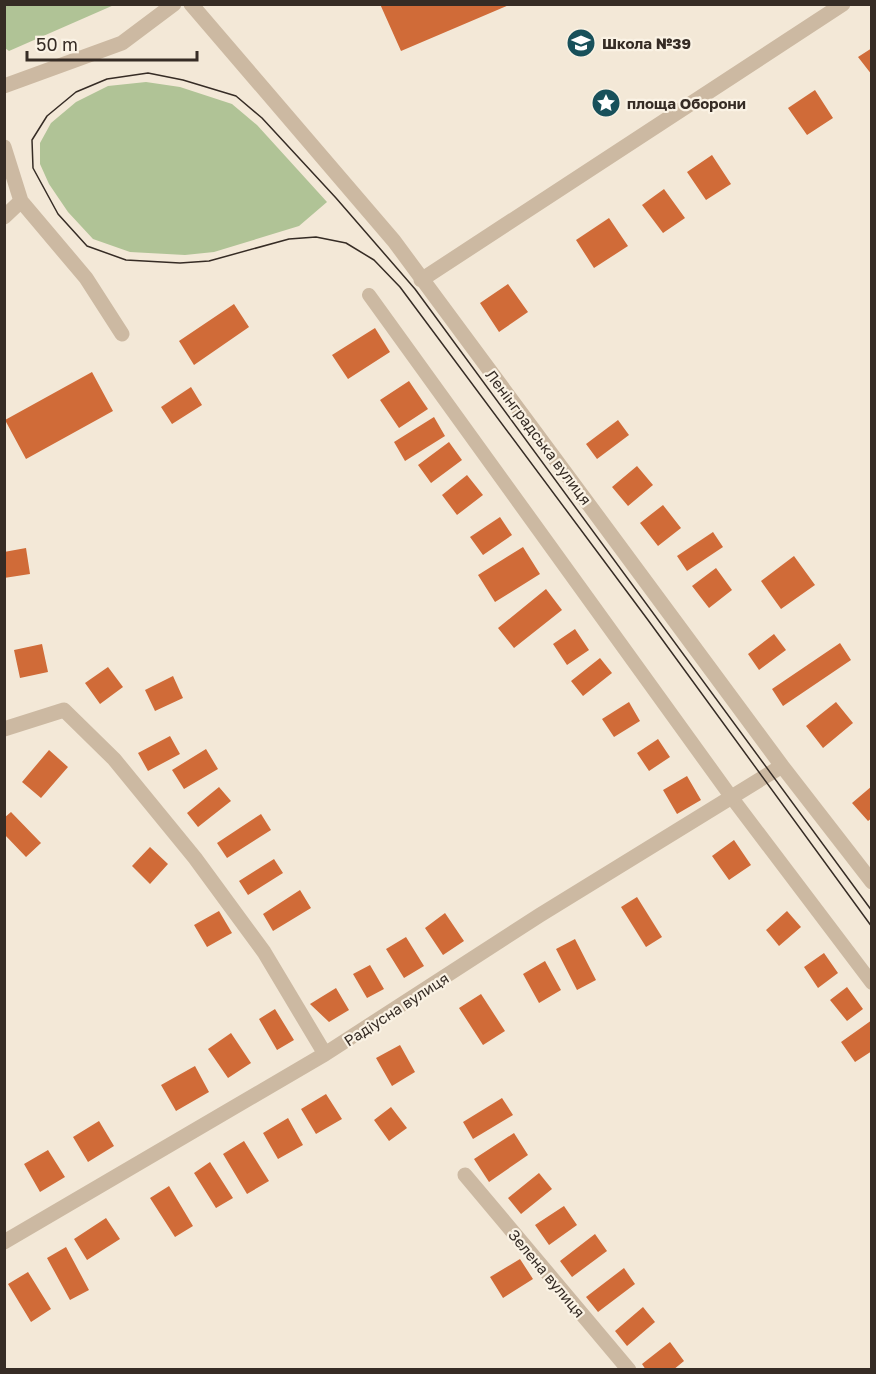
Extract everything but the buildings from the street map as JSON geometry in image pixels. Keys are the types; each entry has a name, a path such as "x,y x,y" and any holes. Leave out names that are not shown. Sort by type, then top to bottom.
{"street":[{"path":"4,86 122,43 174,4"},
{"name":"Ленінградська вулиця","path":"191,4 394,241 782,766 872,882"},
{"path":"422,280 843,4"},
{"path":"4,147 21,201 86,278 122,334"},
{"path":"4,217 21,201"},
{"path":"4,729 64,710 114,759 195,858 264,952 325,1054"},
{"name":"Радіусна вулиця","path":"4,1242 325,1054 540,915 782,766"},
{"name":"Зелена вулиця","path":"465,1175 629,1370"}],"lane":[{"path":"369,295 732,798 872,983"}],"green space":[{"path":"5,4 114,5 9,51 5,48"},
{"path":"146,82 180,87 232,104 257,125 327,202 299,226 214,252 185,255 130,252 93,239 68,212 49,184 40,164 40,143 51,123 76,102 108,86"}],"tram line":[{"path":"872,911 415,289 336,198 262,118 236,96 183,80 148,73 107,79 76,92 47,116 32,140 33,168 58,214 87,246 126,260 180,263 209,261 289,239 316,237 346,243 374,260 400,287 648,620 872,927"}],"place":[{"name":"Школа №39","path":"581,43"},
{"name":"площа Оборони","path":"606,103"}]}
